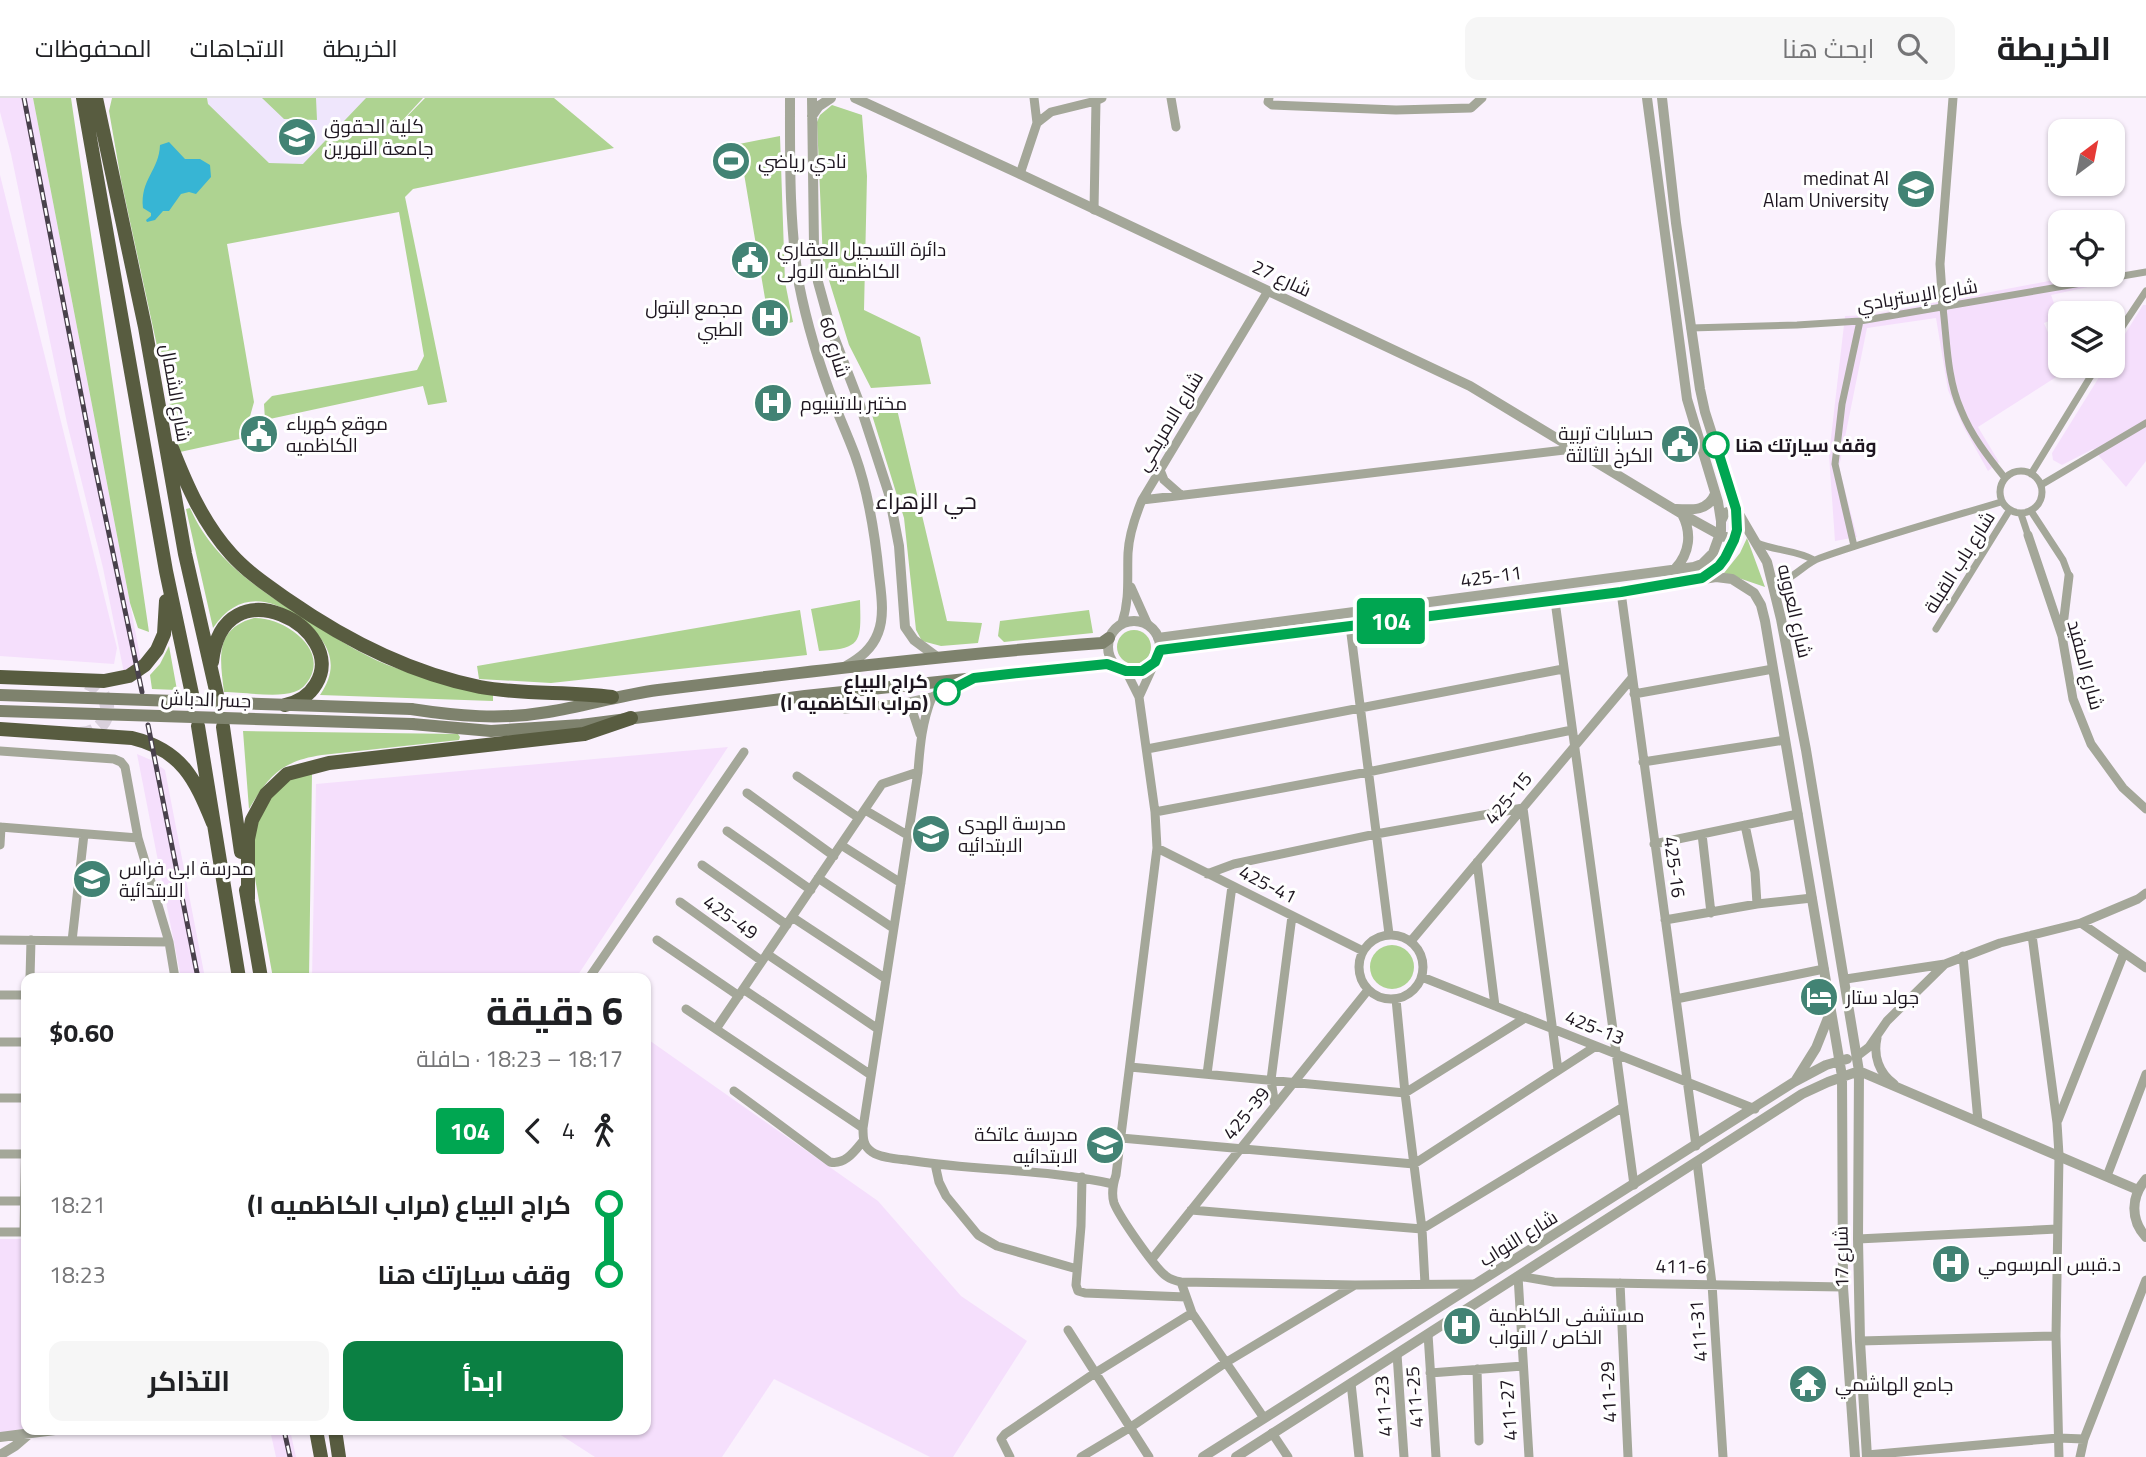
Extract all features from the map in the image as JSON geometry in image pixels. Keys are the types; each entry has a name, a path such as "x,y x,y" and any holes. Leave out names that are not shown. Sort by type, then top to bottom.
{"highway":[{"path":"83,98 166,571 192,694"},
{"name":"شارع الشمال","path":"96,98 145,327 180,528 217,695"},
{"path":"163,426 196,503 208,525 230,554 258,579 334,631 389,659 478,687 530,693 614,697"},
{"path":"0,677 104,681 125,678 137,671 154,654 164,634 166,571"},
{"path":"212,674 213,653 219,634 228,621 243,612 260,609 276,612 304,629 320,649 322,670 318,682 304,698 285,705"},
{"path":"248,899 248,839 252,820 266,794 287,774 329,763 584,734 624,719"},
{"path":"198,726 238,973"},
{"path":"223,727 260,973"},
{"path":"0,729 132,738 151,742 169,752 184,766 197,786 212,823"},
{"path":"317,1435 321,1457"},
{"path":"336,1435 339,1457"}],"main road":[{"name":"جسر الدباش","path":"0,695 411,709 457,716 488,717 545,713 628,694 937,657 1102,642 1109,638"},
{"path":"1008,650 1001,662 1009,674"},
{"path":"977,653 986,658 988,663 988,668 978,678"},
{"name":"جسر الدباش","path":"0,711 411,724 491,731 581,725 805,696 1107,664 1121,669"},
{"path":"821,671 817,683 823,694"},
{"path":"800,673 808,678 810,683 805,696"},
{"path":"614,697 619,699 623,708 621,717 624,719"}],"street":[{"name":"شارع 60","path":"790,98 794,240 799,283 807,320 827,382 856,456 870,509 880,584 879,631 868,649 844,668"},
{"name":"شارع 60","path":"812,98 814,245 818,282 831,329 889,494 896,525 905,627 914,640 937,657"},
{"path":"812,116 819,106 831,98"},
{"name":"شارع 27","path":"855,98 1471,386 1678,512 1734,540"},
{"path":"1020,173 1037,123 1034,98"},
{"path":"1171,98 1176,127"},
{"path":"1269,98 1268,102 1272,105 1396,110 1471,108 1482,98"},
{"path":"1394,98 1396,110"},
{"path":"1450,98 1453,110"},
{"path":"1647,98 1687,399 1716,498 1721,521 1720,535"},
{"name":"شارع العروبه","path":"1662,98 1690,328 1705,412 1735,505 1767,562 1773,584 1806,750 1856,1057"},
{"path":"1953,98 1940,264 1950,366 1960,408 1981,447 2005,478"},
{"path":"1037,123 1051,112 1099,100 1094,210"},
{"name":"شارع الإستربادي","path":"1690,328 1860,321 2146,272"},
{"path":"2125,322 2146,290"},
{"name":"شارع الامريكي","path":"1122,623 1126,609 1132,524 1142,500 1268,291"},
{"path":"1854,546 1835,464 1842,404 1860,321"},
{"path":"2031,474 2090,378"},
{"path":"827,382 832,388 841,391 847,388 851,380"},
{"path":"841,421 849,408 863,414"},
{"path":"2041,485 2146,423"},
{"path":"1142,500 1573,449"},
{"path":"1160,470 1164,480 1181,495"},
{"path":"2017,471 2031,474 2041,485 2038,505 2021,514 2009,511 2001,502 1999,489 2005,478 2017,471"},
{"path":"1716,498 1726,507 1735,505"},
{"path":"1675,569 1684,558 1689,539 1687,526 1678,512 1702,508 1716,498"},
{"path":"1773,584 1799,573 1814,560 2001,502"},
{"path":"1721,521 1735,505"},
{"path":"1702,578 1719,566 1734,540 1737,530 1735,505"},
{"name":"شارع باب القبلة","path":"1936,629 2009,511"},
{"path":"2031,511 2063,560 2069,576 2062,636"},
{"name":"شارع المفيد","path":"2021,514 2062,636 2073,699 2091,744 2123,788 2146,809"},
{"name":"425-11","path":"1159,644 1702,564 1713,554 1720,535"},
{"path":"1757,543 1772,549 1806,555 1814,560"},
{"name":"425-11","path":"1159,644 1350,626 1555,601 1702,578 1725,577 1744,586 1754,593 1761,605 1765,621 1840,1061"},
{"name":"شارع الامريكي","path":"1129,579 1148,625"},
{"name":"425-16","path":"1621,592 1696,1146"},
{"path":"1555,601 1634,1185"},
{"path":"1139,697 1155,662 1159,644 1148,625 1140,621 1130,621 1116,627 1109,638 1108,653 1139,697 1155,812 1157,849 1113,1184 1114,1204 1166,1276 1181,1282 1477,1284"},
{"path":"1350,626 1389,934"},
{"path":"1121,669 1142,671 1155,662"},
{"path":"1147,749 1563,669"},
{"path":"1634,694 1773,669"},
{"path":"823,694 834,705 845,709 905,703 932,698 978,678"},
{"name":"425-15","path":"1411,941 1632,678"},
{"path":"932,698 920,739 909,836 893,928 863,1142 869,1151 880,1156 935,1164 1082,1177 1113,1184"},
{"path":"905,703 916,720 920,739"},
{"path":"1155,812 1572,730"},
{"path":"1643,762 1785,740"},
{"path":"0,751 114,759 125,767 138,838 169,942 174,973"},
{"path":"592,973 744,752"},
{"path":"716,1029 882,784 918,772"},
{"path":"797,776 862,814 909,836"},
{"path":"747,793 834,856"},
{"path":"1207,874 1234,864 1376,834 1523,808 1558,1070"},
{"path":"1654,844 1798,814"},
{"path":"1745,825 1755,872 1757,904"},
{"path":"0,845 1,827 138,838"},
{"path":"727,831 811,890"},
{"path":"72,941 84,834"},
{"path":"1702,834 1711,913"},
{"path":"841,845 901,883"},
{"name":"425-41","path":"1157,849 1363,951"},
{"path":"1478,862 1495,1006"},
{"path":"702,865 886,979"},
{"path":"818,878 893,928"},
{"path":"1207,1074 1232,886"},
{"path":"1846,979 1945,964 2000,943 2081,923 2146,893"},
{"path":"1665,920 1757,904 1812,898"},
{"name":"425-49","path":"680,902 878,1028"},
{"path":"1275,1106 1271,1080 1293,916"},
{"path":"2081,923 2146,968"},
{"path":"1389,934 1411,941 1418,948 1424,967 1416,988 1396,999 1377,996 1368,990 1362,982 1359,961 1369,943 1389,934"},
{"path":"2032,935 2059,1155 2056,1336 2059,1457"},
{"path":"0,940 169,942"},
{"path":"30,973 31,940"},
{"path":"657,940 871,1076"},
{"path":"2057,1122 2124,953"},
{"path":"1963,956 1978,1121"},
{"path":"1856,1057 1869,1047 1887,1021 1945,964"},
{"path":"1676,999 1824,970"},
{"name":"425-13","path":"1422,977 1755,1109"},
{"name":"425-39","path":"1152,1259 1368,990"},
{"path":"0,995 21,995"},
{"path":"1396,999 1422,1229 1425,1284"},
{"path":"686,1009 863,1128"},
{"path":"1794,1082 1816,1048 1831,1010"},
{"path":"1130,1067 1405,1093 1525,1018"},
{"path":"1877,1036 1876,1054 1881,1071 1898,1087"},
{"path":"0,1042 21,1042"},
{"path":"1121,1138 1414,1164 1596,1046"},
{"name":"شارع النواب","path":"1203,1457 1794,1082 1815,1070 1856,1057"},
{"name":"شارع 17","path":"1856,1057 1859,1071 1860,1341 1867,1456"},
{"name":"شارع 17","path":"1840,1061 1843,1287 1855,1457"},
{"path":"1859,1071 2138,1190"},
{"name":"شارع النواب","path":"1236,1457 1802,1094 1859,1071"},
{"path":"2107,1176 2146,1074"},
{"path":"734,1091 830,1162 843,1161 863,1142"},
{"path":"0,1098 21,1098"},
{"path":"1191,1210 1422,1229 1623,1107"},
{"path":"0,1154 21,1154"},
{"name":"411-31","path":"1697,1161 1712,1284 1723,1457"},
{"path":"935,1164 946,1196 978,1235 998,1246 1077,1269"},
{"path":"1082,1177 1076,1284 1078,1291 1186,1297"},
{"path":"2146,1179 2134,1201 2137,1223 2146,1237"},
{"path":"0,1201 21,1201"},
{"path":"1858,1239 2057,1229"},
{"path":"0,1233 21,1232"},
{"name":"411-6","path":"1518,1276 1555,1282 1843,1287"},
{"name":"411-27","path":"1518,1276 1529,1457"},
{"path":"2080,1457 2084,1439 2146,1280"},
{"path":"1181,1282 1192,1313 1264,1418"},
{"name":"411-29","path":"1620,1283 1628,1457"},
{"path":"1081,1457 1131,1427 1225,1363 1355,1285"},
{"path":"1010,1457 1001,1439 1005,1434 1095,1373 1192,1313"},
{"path":"1068,1330 1149,1457"},
{"name":"411-25","path":"1428,1334 1436,1457"},
{"path":"1860,1341 2056,1336"},
{"name":"411-23","path":"1397,1354 1404,1457"},
{"path":"1430,1373 1523,1366"},
{"path":"1477,1369 1479,1441"},
{"path":"1351,1383 1359,1457"},
{"path":"1272,1433 1288,1457"},
{"path":"0,1437 21,1435"},
{"path":"0,1455 28,1435"},
{"path":"1867,1456 2058,1438 2084,1439"}],"shaded area":[{"path":"0,98 33,98 141,661 124,673 103,568 67,423 0,112"},
{"name":"كلية الحقوق جامعة النهرين","path":"207,98 420,98 348,170 218,172"},
{"path":"0,175 117,648 114,664 0,656"},
{"path":"2048,281 2048,287 2088,287 2051,295 2053,301 2048,301 2048,321 2044,323 2048,332 2048,378 2055,378 1978,427 1999,462 1988,471 1963,426 1948,390 1936,318 1867,328 1839,467 1857,537 1835,541 1829,455 1845,316 1870,315"},
{"path":"2143,305 2146,305 2146,461 2126,487 2093,449 2062,465 2053,460 2052,453 2099,378 2125,378 2125,334"},
{"path":"728,747 579,973 312,973 316,784"},
{"path":"137,754 165,770 204,973 180,973"},
{"path":"651,1042 878,1201 961,1296 1027,1341 953,1457 930,1457 774,1379 722,1457 595,1457 561,1435 651,1435"},
{"path":"0,1239 21,1239 21,1435 23,1435 0,1438"},
{"path":"271,1435 291,1435 296,1457 276,1457"}],"green space":[{"path":"33,98 71,98 149,632 138,628 130,603"},
{"path":"112,98 207,98 208,104 269,163 303,164 366,98 423,98 389,135 425,98 554,98 614,148 413,189 405,197 447,402 428,405 423,386 265,420 264,404 272,396 417,370 424,356 399,212 227,244 254,402 244,438 180,452 121,180 109,111"},
{"path":"262,98 316,98 317,120 284,119"},
{"path":"832,105 862,115 867,176 864,310 920,337 931,384 871,388 849,345 823,261 817,122 820,115"},
{"path":"780,136 785,282 793,322 770,328 739,144"},
{"path":"896,405 947,621 982,623 978,643 941,646 922,641 916,630 904,518 872,415"},
{"path":"190,508 200,528 227,561 259,588 313,624 376,660 422,677 493,695 493,701 320,695 330,672 328,651 316,633 297,617 274,605 252,601 231,609 213,628 186,509"},
{"path":"1747,538 1765,587 1724,573 1740,553"},
{"path":"860,600 859,634 852,645 819,651 811,609"},
{"path":"800,610 807,655 551,683 479,679 477,666"},
{"path":"1089,610 1093,633 1004,642 998,636 1000,621"},
{"path":"254,618 277,622 289,628 307,645 314,666 310,678 299,690 279,695 224,692 222,646 232,629"},
{"path":"1134,630 1146,635 1151,647 1146,659 1134,664 1122,659 1117,647 1122,635"},
{"path":"169,646 177,690 152,689 150,675 160,664"},
{"path":"243,731 458,734 460,737 459,740 322,755 297,761 270,779 249,809"},
{"path":"312,773 309,973 272,973 254,873 252,842 262,808 288,780"},
{"path":"1392,945 1401,946 1408,951 1413,958 1413,976 1408,983 1401,988 1392,989 1383,988 1376,983 1371,976 1370,967 1371,958 1376,951 1383,946"}],"water":[{"path":"169,142 185,159 200,159 210,165 211,177 196,194 181,194 169,211 163,211 155,220 147,222 151,213 143,208 144,190 160,145"}],"tunnel":[{"path":"80,734 100,726 107,710 101,692 82,681"}],"railway":[{"path":"24,98 94,462 142,692"},
{"path":"148,725 197,973"},
{"path":"285,1435 290,1457"}],"bus line":[{"name":"104","path":"947,692 974,678 1107,664 1133,673 1149,668 1160,650 1621,592 1702,578 1711,573 1725,558 1737,530 1736,509 1716,445"}],"place":[{"name":"كلية الحقوق جامعة النهرين","path":"297,137"},
{"name":"نادي رياضي","path":"731,161"},
{"name":"medinat Al Alam University","path":"1916,189"},
{"name":"دائرة التسجيل العقاري الكاظمية الاولى","path":"750,260"},
{"name":"مجمع البتول الطبي","path":"770,318"},
{"name":"مختبر بلاتينيوم","path":"773,403"},
{"name":"موقع كهرباء الكاظميه","path":"259,434"},
{"name":"حسابات تربية الكرخ الثالثة","path":"1680,444"},
{"name":"وقف سيارتك هنا","path":"1716,445"},
{"name":"كراج البياع (مراب الكاظميه ١)","path":"947,692"},
{"name":"مدرسة الهدى الابتدائيه","path":"931,834"},
{"name":"مدرسة ابي فراس الابتدائية","path":"92,879"},
{"name":"جولد ستار","path":"1819,997"},
{"name":"مدرسة عاتكة الابتدائيه","path":"1105,1145"},
{"name":"د.قبس المرسومي","path":"1951,1264"},
{"name":"مستشفى الكاظمية الخاص / النواب","path":"1462,1326"},
{"name":"جامع الهاشمي","path":"1808,1384"}],"district":[{"name":"حي الزهراء","path":"926,501"}]}
